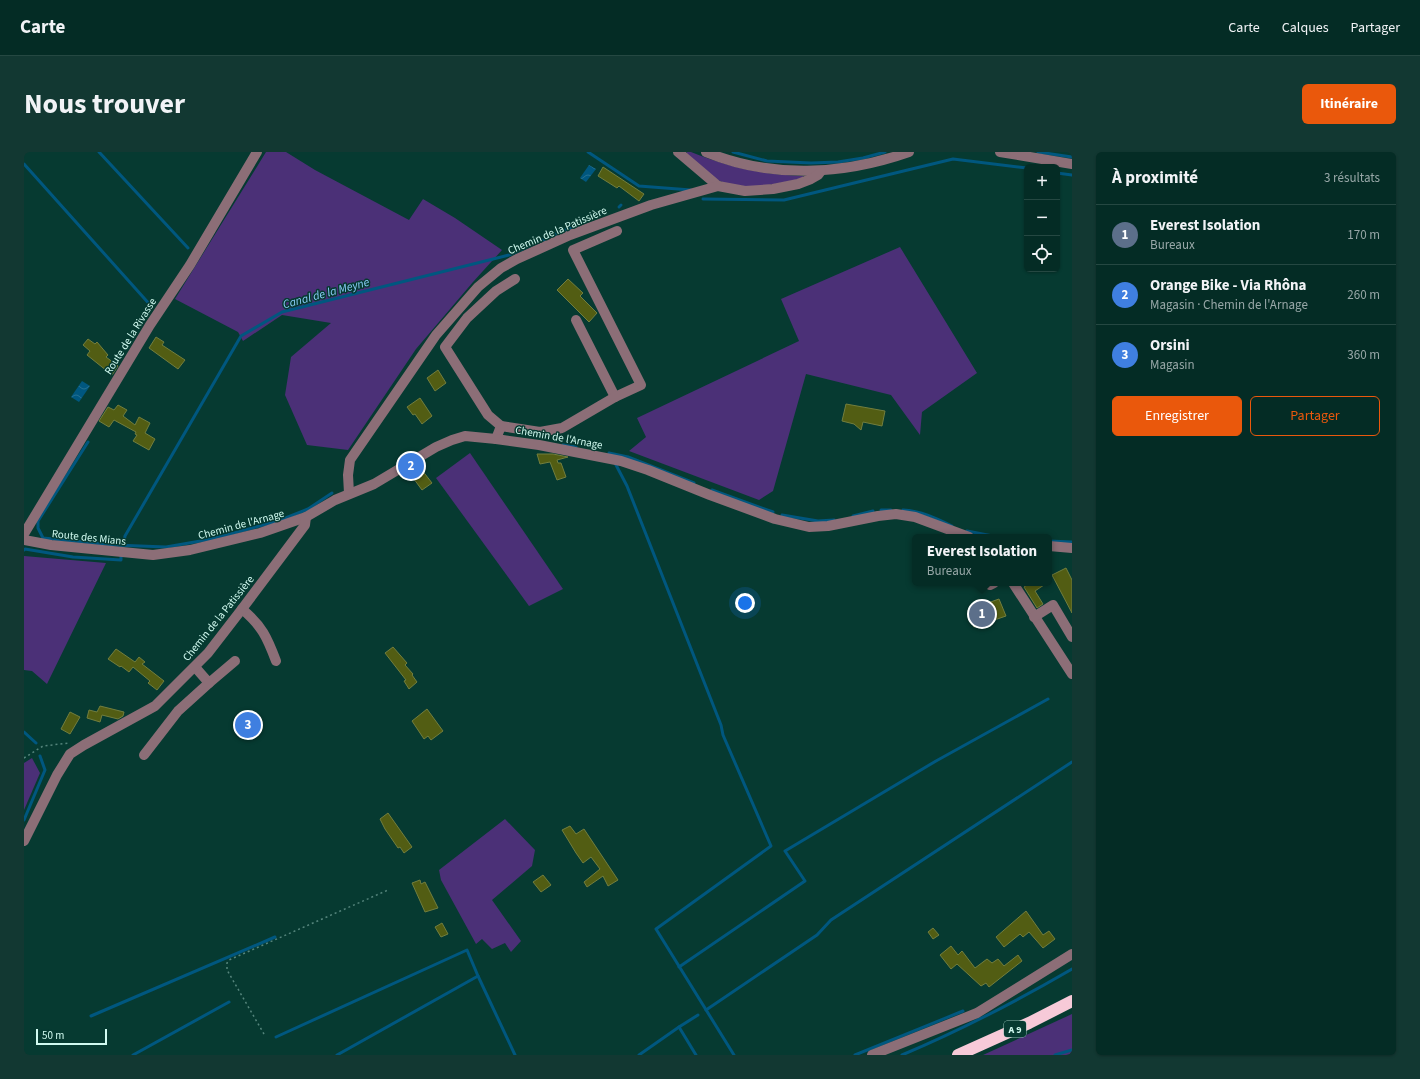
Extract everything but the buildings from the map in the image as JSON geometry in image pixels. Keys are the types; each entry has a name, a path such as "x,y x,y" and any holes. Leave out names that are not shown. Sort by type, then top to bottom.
{"highway":[{"name":"A 9","path":"958,1055 1029,1023 1072,1001"}],"street":[{"name":"Route de la Rivasse","path":"24,534 150,325 190,265 258,152"},
{"path":"678,152 718,186"},
{"path":"706,152 722,158 771,169 821,171 850,168 909,152"},
{"path":"1000,152 1072,164"},
{"name":"Chemin de la Patissière","path":"349,493 348,475 350,460 436,335 478,287 501,268 517,259 570,235 651,205 718,186 745,191 773,189 798,184 812,179 821,171"},
{"path":"515,279 496,291 467,318 445,347 488,415 501,426 540,432 562,428 615,397 641,385 573,250 617,231"},
{"path":"576,320 615,397"},
{"path":"496,438 501,426"},
{"name":"Chemin de l'Arnage","path":"153,555 190,550 260,533 306,517 349,493 374,484 452,440 465,436 496,438 621,461 775,519 809,527 828,526 896,514 915,517 961,534"},
{"name":"Chemin de la Patissière","path":"24,841 57,775 70,754 155,706 195,667 242,609 305,525 306,517"},
{"name":"Route des Mians","path":"24,540 51,545 153,555"},
{"path":"1052,546 1072,548"},
{"path":"1015,586 1072,674"},
{"path":"1034,617 1053,605 1072,637"},
{"path":"242,609 251,616 265,634 276,660"},
{"path":"144,755 178,711 235,662"},
{"path":"195,667 209,683"},
{"path":"872,1055 977,1013 1072,954"}],"path":[{"path":"24,758 43,746 69,743"},
{"path":"264,1034 227,970 227,963 229,960 388,890"}],"shaded area":[{"path":"266,152 286,152 315,170 409,220 423,199 455,218 502,250 416,349 348,450 307,445 285,395 291,357 331,323 282,315 243,341 238,332 175,299"},
{"path":"687,152 732,166 774,174 803,176 803,178 782,183 758,186 724,183 710,176 686,154"},
{"path":"900,247 977,373 922,412 920,435 891,395 806,374 773,491 759,500 629,451 646,437 637,418 799,341 781,299"},
{"path":"470,453 563,589 529,606 436,478"},
{"path":"24,556 106,563 47,684 32,671 24,670"},
{"path":"32,758 40,773 24,810 24,763"},
{"path":"505,819 535,850 532,866 492,900 521,941 511,952 505,943 492,949 482,939 476,944 441,880 439,870"},
{"path":"1072,1014 1072,1055 983,1055"}],"water":[{"path":"589,165 596,169 586,182 580,178"},
{"path":"82,381 90,386 79,402 71,397"}],"waterway":[{"path":"99,152 188,248"},
{"path":"588,152 639,186 691,190"},
{"path":"733,152 767,161 811,163 838,162 863,158 885,152"},
{"path":"1038,152 1072,157"},
{"path":"703,199 784,200 953,159 1024,168"},
{"path":"24,164 152,307"},
{"path":"1060,173 1072,175"},
{"name":"Canal de la Meyne","path":"123,548 125,536 241,336 282,312 509,255 603,213"},
{"path":"88,442 38,521 38,528 43,538 114,545 166,547 212,539 278,521 308,509 332,493"},
{"path":"563,445 576,447"},
{"path":"609,453 628,457 694,483"},
{"path":"615,463 627,486 721,725 723,735 771,846 656,929 734,1055"},
{"path":"712,490 773,512"},
{"path":"881,510 891,510"},
{"path":"903,510 922,513 952,526"},
{"path":"853,516 873,511"},
{"path":"782,515 818,521 834,520"},
{"path":"967,531 982,534"},
{"path":"1052,541 1072,542"},
{"name":"Canal de la Meyne","path":"24,550 73,557 121,560 121,556"},
{"path":"679,967 805,881 785,851 936,761 1048,699"},
{"name":"Canal de la Meyne","path":"24,732 36,743"},
{"name":"Canal de la Meyne","path":"24,820 45,770 40,756"},
{"path":"706,1010 817,935 831,920 1072,762"},
{"path":"91,1016 275,937"},
{"path":"276,1037 467,950 478,976 337,1055"},
{"path":"902,1055 946,1036 988,1015 1072,969"},
{"path":"478,976 515,1055"},
{"path":"133,1055 229,1002"},
{"path":"855,1055 963,1011"},
{"path":"696,1055 679,1027 698,1015"},
{"path":"639,1055 679,1027"},
{"path":"1055,1055 1072,1050"}],"place":[{"name":"Orange Bike - Via Rhôna","path":"411,466"},
{"name":"Everest Isolation","path":"982,614"},
{"name":"Orsini","path":"248,725"}]}
